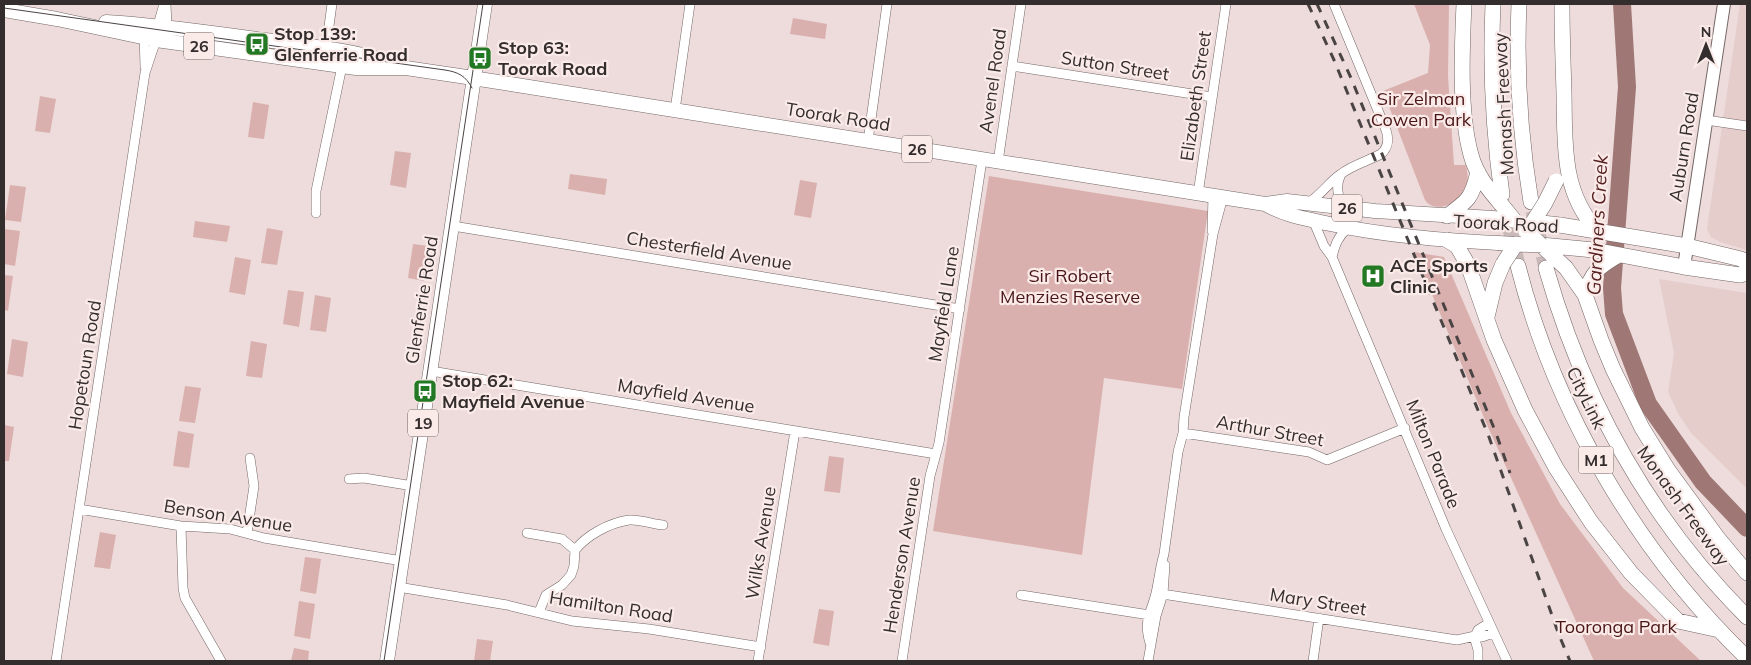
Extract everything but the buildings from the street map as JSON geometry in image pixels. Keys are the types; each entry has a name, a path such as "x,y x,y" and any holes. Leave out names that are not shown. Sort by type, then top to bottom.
{"highway":[{"path":"1464,4 1462,47 1465,114 1471,155 1487,187 1514,220"},
{"path":"1493,4 1491,41 1492,114 1502,195"},
{"name":"Monash Freeway","path":"1519,4 1520,118 1531,202"},
{"path":"1562,4 1565,159 1572,186 1582,212 1597,230"},
{"path":"1487,317 1495,283 1510,265 1516,244 1546,203 1565,159"},
{"path":"1447,216 1469,199 1474,189 1478,172"},
{"name":"Toorak Road","path":"1514,220 1529,226 1597,230 1638,237 1741,259 1747,263"},
{"path":"1529,226 1542,245 1566,268 1585,297 1601,340 1642,428 1668,470 1696,510 1747,573"},
{"path":"1447,240 1456,246 1463,256 1494,340 1529,418 1556,468 1591,522 1631,573 1678,621 1718,630"},
{"name":"Toorak Road","path":"1516,244 1564,246 1619,254 1684,267 1740,275 1747,273"},
{"path":"1585,297 1596,270 1619,254"},
{"name":"CityLink","path":"1510,265 1530,309 1566,403 1591,450 1638,527 1663,562 1718,630"},
{"name":"Monash Freeway","path":"1546,268 1556,304 1576,360 1588,388 1623,455 1640,484 1681,542 1747,618"},
{"name":"M1","path":"1718,630 1747,658"}],"main road":[{"name":"Glenferrie Road","path":"387,661 485,4"},
{"name":"Auburn Road","path":"1684,267 1724,4"},
{"name":"Toorak Road","path":"4,10 57,19 326,48 359,53 406,68"},
{"name":"Toorak Road","path":"154,30 342,66 356,68 406,68 474,78 1265,204 1287,201 1375,211 1514,220"},
{"name":"Toorak Road","path":"1265,204 1281,213 1348,228 1447,240 1516,244"}],"street":[{"name":"Hopetoun Road","path":"56,661 145,72 154,30 165,4"},
{"path":"326,48 332,4"},
{"path":"675,110 690,4"},
{"path":"868,141 887,4"},
{"name":"Avenel Road","path":"998,162 1021,4"},
{"name":"Elizabeth Street","path":"1198,194 1226,4"},
{"path":"1308,203 1321,194 1341,174 1380,154 1386,148 1388,136 1334,4"},
{"path":"316,213 316,191 342,66"},
{"name":"Sutton Street","path":"1012,66 1212,97"},
{"path":"1706,120 1747,126"},
{"name":"Mayfield Lane","path":"936,454 982,160"},
{"path":"1341,174 1337,188 1343,208"},
{"path":"1148,661 1152,615 1160,594 1160,568 1164,554 1177,471 1178,452 1186,433 1187,400 1218,197"},
{"name":"Milton Parade","path":"1313,220 1324,246 1332,258 1446,529 1507,661"},
{"name":"Chesterfield Avenue","path":"453,226 960,309"},
{"path":"1332,258 1337,241 1348,228"},
{"name":"Mayfield Avenue","path":"431,371 936,454"},
{"name":"Arthur Street","path":"1186,433 1309,452 1327,460 1405,428"},
{"name":"Wilks Avenue","path":"758,661 795,431"},
{"name":"Henderson Avenue","path":"902,661 930,476 936,454"},
{"path":"247,533 254,486 250,458"},
{"path":"349,479 364,478 413,486"},
{"name":"Benson Avenue","path":"80,509 181,526 222,528 264,538 402,561"},
{"path":"539,612 546,595 562,585 571,575 574,566 575,550 588,536 629,520 663,525"},
{"path":"181,526 185,598 221,661"},
{"path":"527,533 562,540 575,550"},
{"name":"Hamilton Road","path":"398,587 507,604 572,621 649,629 760,647"},
{"name":"Mary Street","path":"1160,594 1457,640 1475,636 1482,637 1494,633"},
{"path":"1021,595 1152,615"},
{"path":"1313,661 1319,618"},
{"path":"1478,661 1475,636 1478,630 1488,623"}],"shaded area":[{"path":"1740,4 1747,4 1747,250 1720,242 1711,237 1707,229"},
{"path":"1659,279 1747,293 1747,489 1691,433 1679,415 1668,392 1674,353"}],"green space":[{"name":"Sir Zelman Cowen Park","path":"1414,4 1449,4 1448,76 1454,165 1466,165 1468,181 1460,197 1449,205 1442,207 1430,205 1425,200 1383,91 1428,73 1430,45"},
{"path":"793,18 827,24 825,39 790,34"},
{"path":"40,96 56,99 50,133 35,131"},
{"path":"253,102 269,105 264,139 248,137"},
{"path":"395,151 411,153 406,188 390,185"},
{"path":"570,174 607,179 605,195 568,189"},
{"name":"Sir Robert Menzies Reserve","path":"989,176 1208,211 1182,389 1104,378 1082,555 933,531"},
{"path":"800,180 817,183 811,218 794,215"},
{"path":"10,185 26,187 21,222 5,220"},
{"path":"195,221 230,226 227,242 193,237"},
{"path":"267,228 283,231 277,265 261,263"},
{"path":"4,229 20,231 15,266 4,264"},
{"path":"413,244 429,246 424,281 408,278"},
{"name":"Tooronga Park","path":"1414,252 1444,257 1511,413 1560,504 1623,588 1701,661 1594,661 1488,427"},
{"path":"235,257 251,260 245,295 229,292"},
{"path":"4,275 13,276 8,311 4,310"},
{"path":"288,290 304,292 299,327 283,324"},
{"path":"315,295 331,298 326,332 310,330"},
{"path":"12,339 28,342 23,377 7,374"},
{"path":"251,341 267,344 262,378 246,376"},
{"path":"185,386 201,388 195,423 179,421"},
{"path":"4,425 14,427 9,461 4,461"},
{"path":"178,431 194,434 189,468 173,466"},
{"path":"829,456 844,458 840,493 824,491"},
{"path":"100,532 116,535 110,569 94,567"},
{"path":"305,557 321,559 316,594 300,591"},
{"path":"299,601 315,604 310,639 294,636"},
{"path":"819,609 834,611 829,646 813,643"},
{"path":"477,639 493,641 490,661 474,661"},
{"path":"294,648 309,651 308,661 291,661"}],"waterway":[{"name":"Gardiners Creek","path":"1622,4 1627,87 1612,288 1614,314 1648,404 1703,482 1747,528"}],"tunnel":[{"path":"1505,206 1518,266"},
{"path":"1533,211 1546,268"}],"tram line":[{"path":"384,661 483,4"},
{"path":"4,8 445,70 461,75 472,88"}],"railway":[{"path":"1308,4 1334,60 1489,437 1559,635 1570,661"},
{"path":"1317,4 1351,78 1496,433 1510,473"}],"place":[{"name":"Stop 139: Glenferrie Road","path":"257,44"},
{"name":"Stop 63: Toorak Road","path":"480,58"},
{"name":"ACE Sports Clinic","path":"1373,276"},
{"name":"Stop 62: Mayfield Avenue","path":"425,391"}]}
